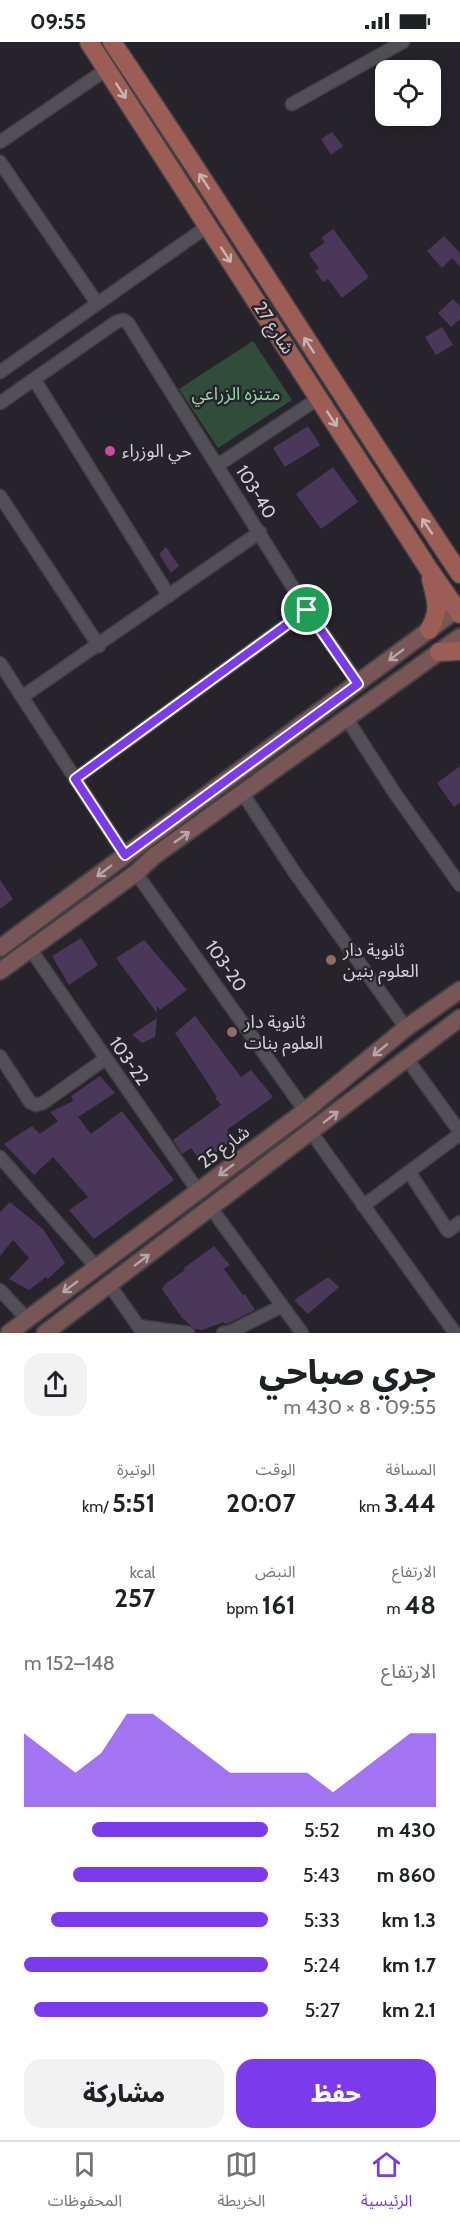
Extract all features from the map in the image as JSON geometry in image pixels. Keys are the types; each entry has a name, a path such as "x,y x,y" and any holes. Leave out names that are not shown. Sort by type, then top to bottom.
{"main road":[{"name":"شارع 27","path":"89,42 428,568 459,610"},
{"name":"شارع 27","path":"112,42 176,137 373,445 460,574"},
{"path":"428,568 438,608 436,618 429,630"},
{"path":"0,948 459,610"},
{"path":"0,971 136,873 154,856 460,637"},
{"path":"439,652 460,651"},
{"name":"شارع 25","path":"9,1333 305,1111 406,1028 460,990"},
{"path":"45,1333 460,1018"}],"street":[{"path":"292,104 403,42"},
{"path":"0,142 107,69"},
{"path":"0,162 97,303"},
{"path":"0,372 208,226"},
{"name":"103-40","path":"34,379 116,322 123,320 128,323 307,610 358,684"},
{"path":"0,403 34,379 169,596"},
{"path":"218,465 319,398"},
{"path":"0,496 99,646"},
{"path":"22,697 99,646 260,532"},
{"path":"75,779 307,610"},
{"path":"0,663 125,855"},
{"path":"347,719 394,792 460,885"},
{"path":"243,794 295,873 406,1028"},
{"name":"103-20","path":"136,873 305,1111"},
{"name":"103-22","path":"31,950 198,1191"},
{"path":"0,1056 30,1102 36,1105 105,1059"},
{"path":"363,1206 460,1133 407,1059"},
{"path":"310,1132 454,1333"},
{"path":"0,1157 97,1268"},
{"path":"409,1172 448,1231 460,1222"},
{"path":"212,1208 302,1333"},
{"path":"109,1284 141,1330 188,1333"},
{"path":"0,1290 27,1319"},
{"path":"223,1333 232,1331 282,1306"}],"green space":[{"name":"متنزه الزراعي","path":"253,341 292,400 218,448 179,389"}],"building":[{"path":"332,132 343,146 331,155 321,139"},
{"path":"333,229 369,277 342,298 328,279 323,282 315,271 319,268 309,254 325,242 321,238"},
{"path":"444,236 460,253 460,267 452,258 442,268 427,251"},
{"path":"453,299 460,306 460,319 451,327 438,313"},
{"path":"442,327 453,345 436,355 425,337"},
{"path":"308,426 320,445 285,467 273,448"},
{"path":"333,467 358,502 321,529 296,494"},
{"path":"166,547 179,566 171,573 159,554"},
{"path":"460,766 460,802 454,807 437,783"},
{"path":"0,880 13,899 0,909"},
{"path":"81,938 98,965 69,985 52,956"},
{"path":"144,940 187,990 160,1010 157,1006 157,1013 116,958"},
{"path":"195,1016 241,1077 251,1070 273,1097 227,1130 233,1140 202,1163 191,1148 182,1154 173,1140 221,1105 175,1033"},
{"path":"157,1018 155,1037 142,1043 132,1035"},
{"path":"100,1076 115,1093 78,1117 91,1134 122,1111 174,1180 94,1239 69,1210 88,1197 53,1157 34,1175 4,1144 32,1126 40,1134 58,1121 50,1112 73,1101 71,1096"},
{"path":"10,1202 43,1229 65,1263 48,1279 46,1277 29,1290 9,1279 29,1258 13,1240 0,1256 0,1212"},
{"path":"214,1246 230,1265 224,1269 255,1310 229,1323 224,1322 202,1330 195,1329 182,1318 162,1289 165,1284 185,1270 184,1268"},
{"path":"328,1277 339,1287 308,1314 294,1300"}],"place":[{"name":"حي الوزراء","path":"110,451"},
{"name":"ثانوية دار العلوم بنين","path":"331,960"},
{"name":"ثانوية دار العلوم بنات","path":"232,1032"}],"route":[{"path":"307,610 358,684 125,855 75,779 307,610"}]}
